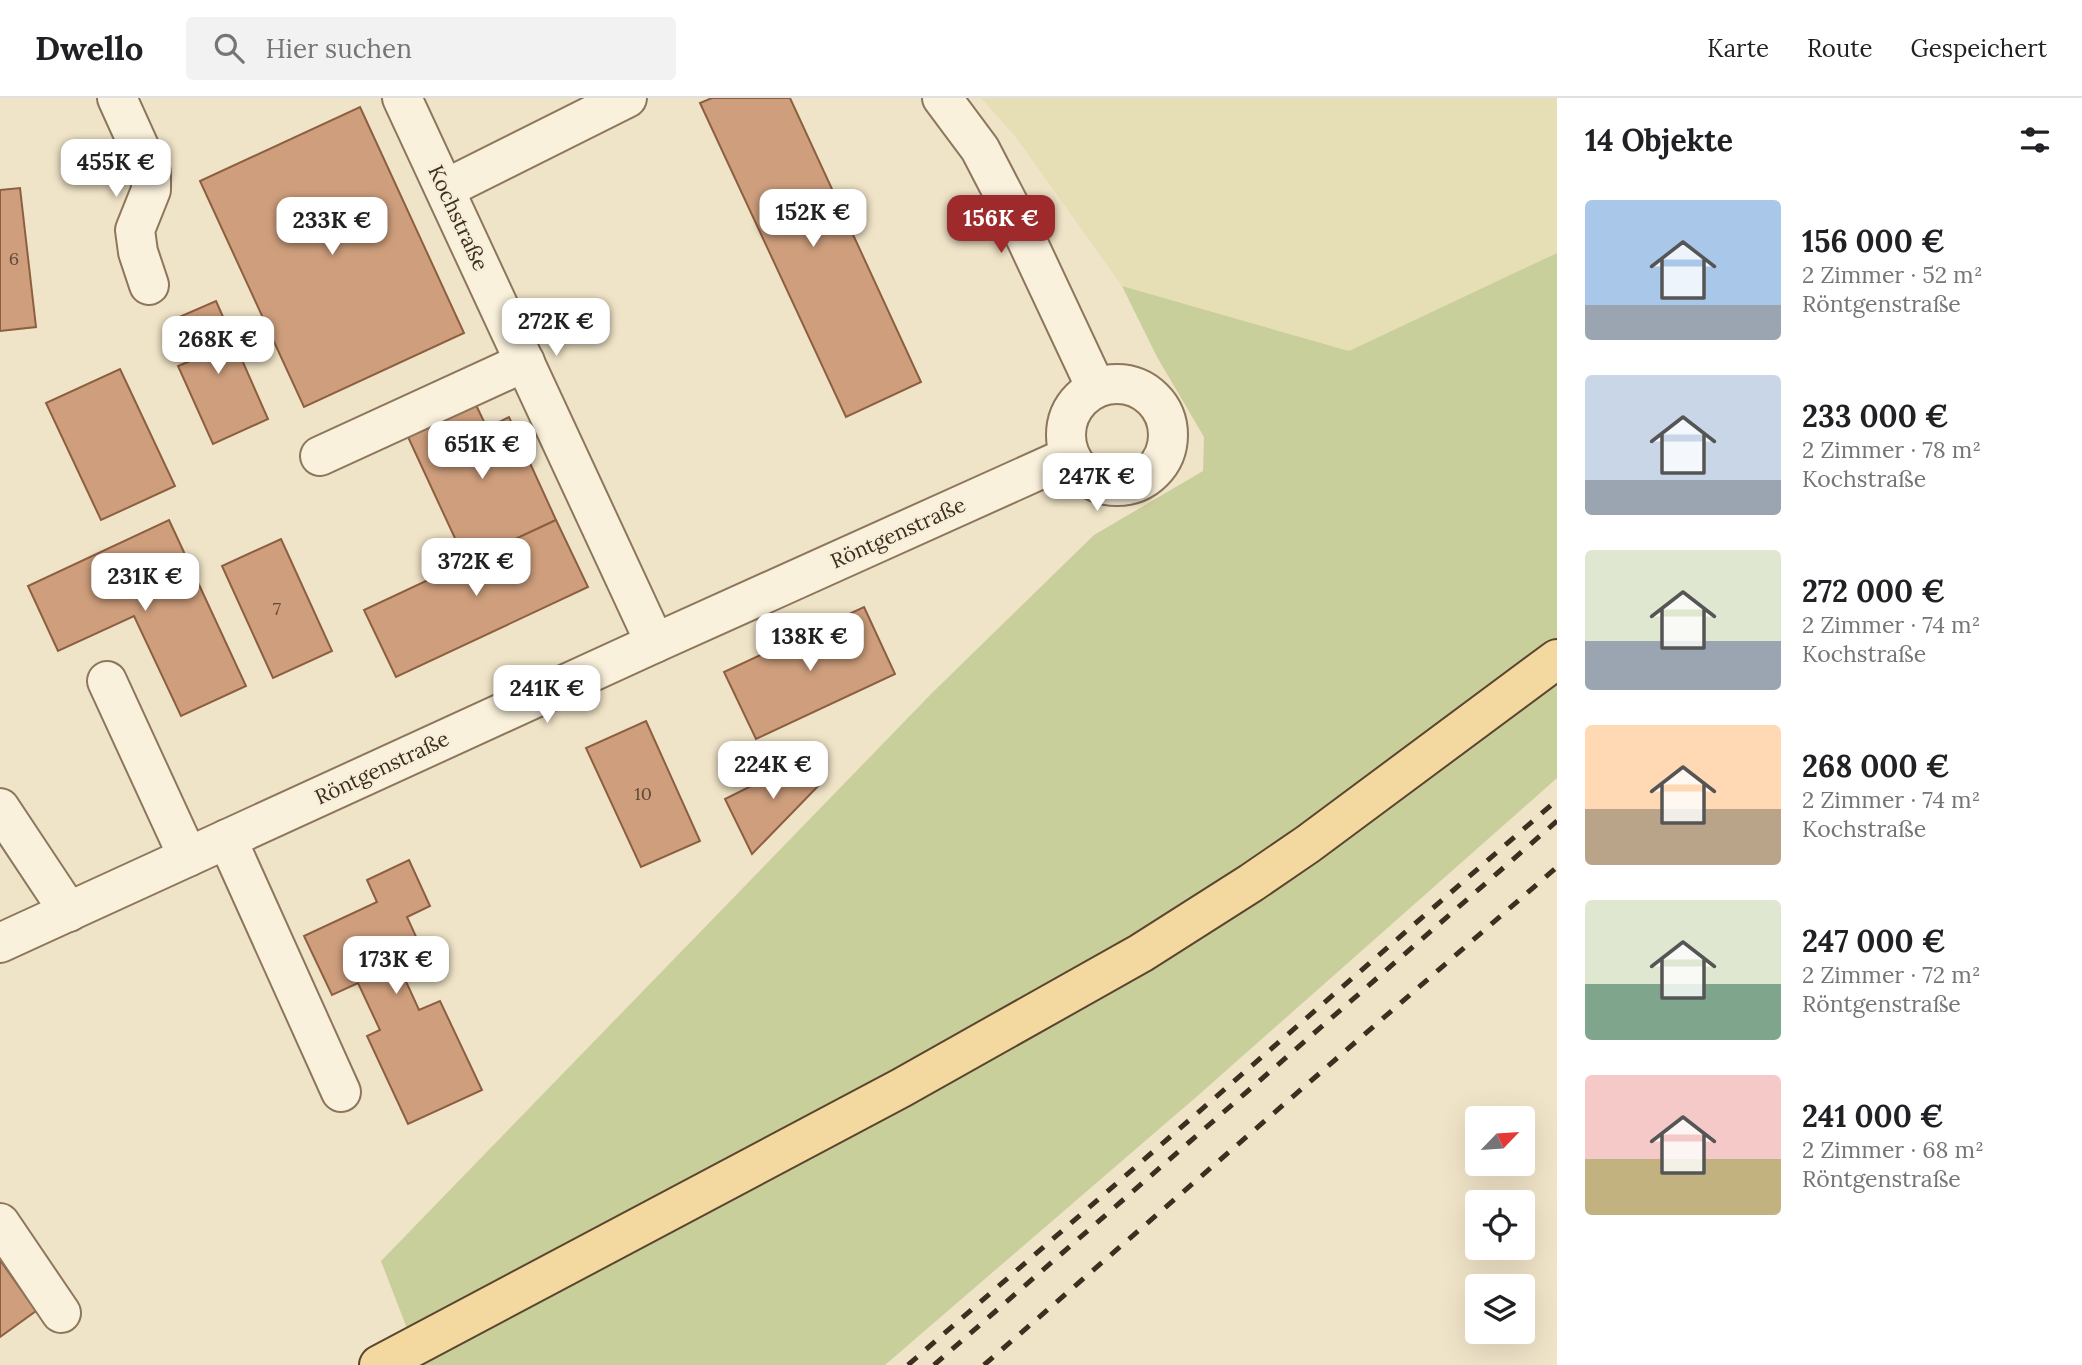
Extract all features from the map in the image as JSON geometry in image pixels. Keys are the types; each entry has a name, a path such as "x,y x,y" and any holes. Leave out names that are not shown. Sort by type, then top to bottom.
{"main road":[{"path":"379,1365 901,1088 1141,953 1308,844 1557,659"}],"street":[{"path":"117,98 150,173 151,190 135,230 138,252 149,285"},
{"name":"Kochstraße","path":"402,98 655,643"},
{"path":"942,98 980,149 1097,388"},
{"path":"444,189 626,99"},
{"path":"320,456 525,362"},
{"path":"1113,384 1130,385 1146,392 1159,404 1167,420 1169,437 1166,454 1157,468 1143,480 1127,486 1110,486 1093,481 1080,470 1070,456 1066,440 1067,424 1073,409 1083,397 1097,388 1113,384"},
{"name":"Röntgenstraße","path":"0,943 1070,456"},
{"path":"107,681 188,857"},
{"path":"0,808 69,912"},
{"path":"227,839 341,1092"},
{"path":"0,1223 61,1313"}],"shaded area":[{"path":"981,98 1557,98 1557,253 1349,351 1122,286 1018,140"}],"green space":[{"path":"1557,253 1557,778 1202,1092 885,1365 421,1365 381,1261 932,693 1094,535 1203,471 1204,437 1157,357 1122,286 1349,351"}],"building":[{"path":"712,98 790,98 921,382 846,417 700,103"},
{"path":"360,107 464,333 304,407 200,181"},
{"path":"20,188 36,327 0,331 0,190"},
{"path":"216,301 268,419 213,444 178,366 195,359 177,318"},
{"path":"120,369 175,486 101,520 46,403"},
{"path":"476,405 487,428 509,417 556,520 466,562 408,437"},
{"path":"169,520 246,686 181,716 134,616 58,651 28,586"},
{"path":"556,520 588,587 396,677 364,610"},
{"path":"281,539 332,651 273,678 222,566"},
{"path":"864,607 895,674 756,739 724,672"},
{"path":"646,721 700,841 641,867 586,748"},
{"path":"814,755 824,780 752,854 725,799"},
{"path":"409,860 430,906 407,917 423,952 398,964 419,1010 440,1001 482,1090 408,1124 367,1036 380,1030 358,983 332,995 304,936 377,902 367,880"},
{"path":"0,1260 36,1311 0,1337"}],"railway":[{"path":"908,1365 1557,800"},
{"path":"934,1365 1557,821"},
{"path":"984,1365 1557,867"}]}
